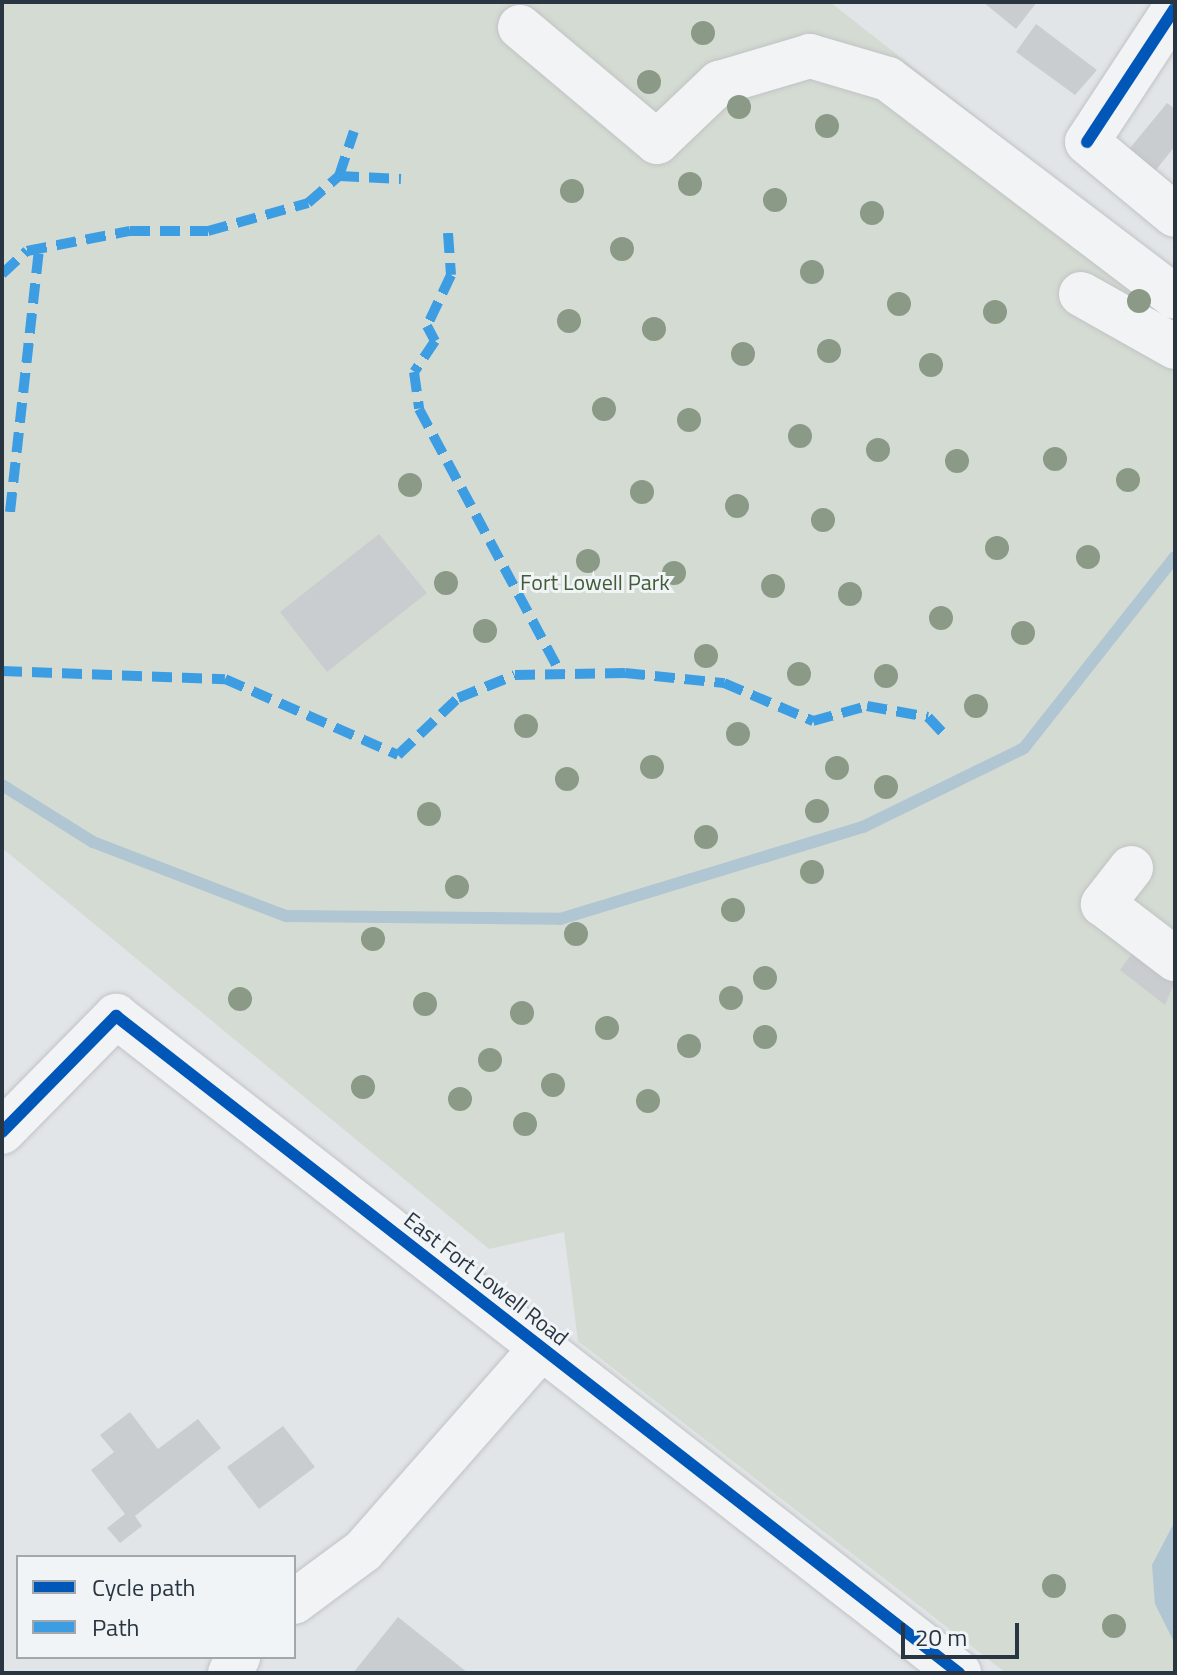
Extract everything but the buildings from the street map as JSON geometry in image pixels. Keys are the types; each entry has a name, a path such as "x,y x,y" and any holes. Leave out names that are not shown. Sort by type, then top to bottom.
{"street":[{"path":"1175,8 1087,142 1175,215"},
{"path":"520,27 657,142 719,83 810,56 888,79 1175,297"},
{"path":"1081,294 1175,347"},
{"path":"1131,868 1103,904 1175,959"},
{"name":"East Fort Lowell Road","path":"2,1132 116,1016 959,1673"},
{"path":"296,1601 363,1551 542,1347"}],"green space":[{"name":"Fort Lowell Park","path":"2,2 830,2 1175,273 1175,1673 1006,1673 578,1341 564,1232 489,1249 2,848"}],"water":[{"path":"1175,1521 1175,1644 1155,1604 1152,1565"}],"waterway":[{"path":"2,785 93,842 286,916 560,919 863,827 1024,748 1175,557"}],"marked path":[{"path":"2,274 27,251 130,231 208,231 308,203 339,176 354,131"},
{"path":"339,176 401,179"},
{"path":"448,233 451,275 427,326 435,341 414,372 419,409 561,674"},
{"path":"10,512 39,249"},
{"path":"2,671 225,679 398,755 458,698 515,675 625,673 724,683 813,721 867,706 928,717 945,735"}],"cycle path":[{"path":"1087,142 1175,8"},
{"path":"2,1132 116,1016 959,1673"}]}
